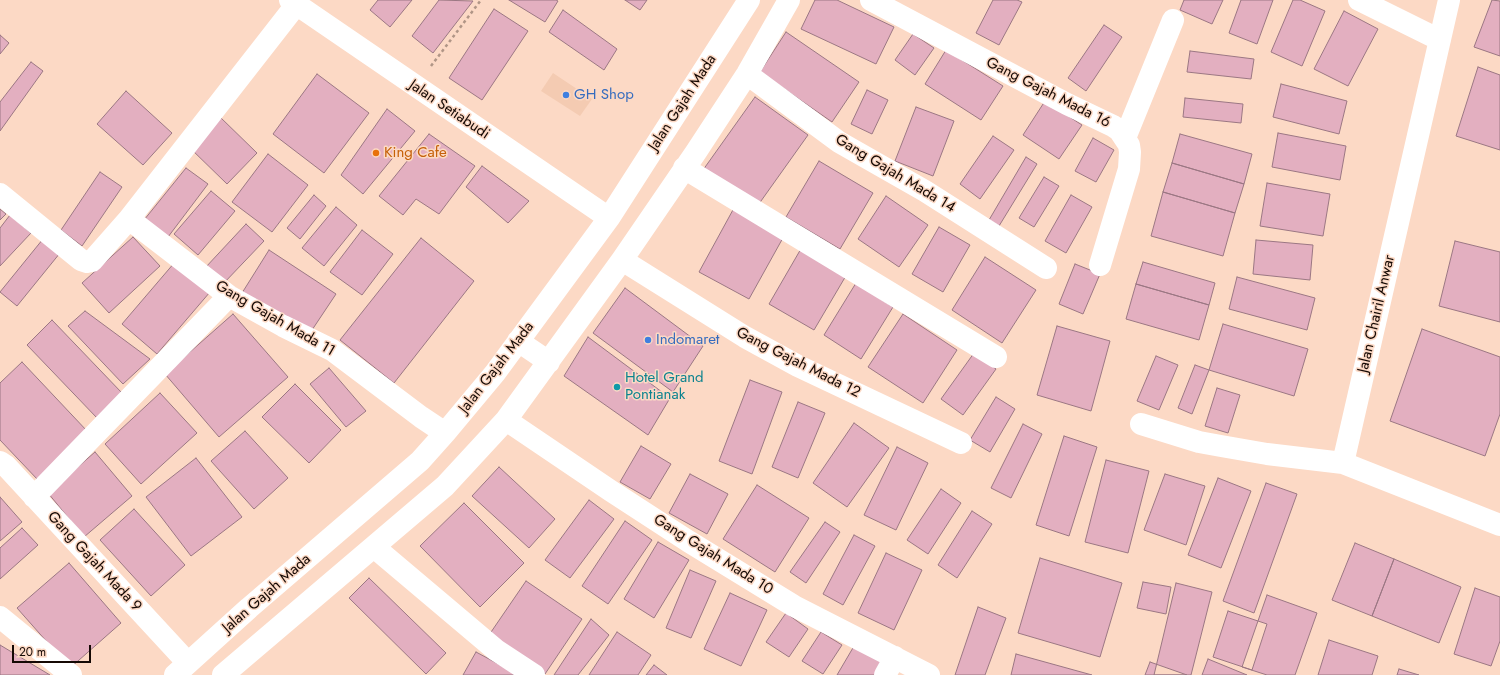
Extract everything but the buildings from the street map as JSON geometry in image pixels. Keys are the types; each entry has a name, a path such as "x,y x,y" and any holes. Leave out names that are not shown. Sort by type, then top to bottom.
{"street":[{"name":"Jalan Gajah Mada","path":"181,669 249,608 420,461 446,433 495,373 609,218 750,0"},
{"path":"223,675 445,486 506,420 622,260 684,168 747,74 789,0"},
{"name":"Gang Gajah Mada 16","path":"871,0 1119,130 1129,145 1129,169 1100,265"},
{"path":"1359,0 1440,40"},
{"name":"Jalan Chairil Anwar","path":"1343,463 1449,0"},
{"name":"Jalan Setiabudi","path":"293,3 609,218"},
{"path":"0,194 81,260 87,262 92,261 129,219 293,3"},
{"path":"1125,138 1173,20"},
{"name":"Gang Gajah Mada 14","path":"747,74 839,142 925,191 1046,268"},
{"path":"684,168 996,357"},
{"name":"Gang Gajah Mada 11","path":"129,219 229,296 283,326 332,350 421,417 446,433"},
{"name":"Gang Gajah Mada 12","path":"622,260 758,345 798,366 961,443"},
{"path":"34,497 229,296"},
{"path":"518,341 549,362"},
{"name":"Gang Gajah Mada 10","path":"506,420 688,541 890,666 929,675"},
{"path":"1141,424 1199,442 1267,454 1343,463 1500,525"},
{"name":"Gang Gajah Mada 9","path":"0,462 6,466 34,497 181,669"},
{"path":"374,547 496,650 534,675"},
{"path":"249,608 271,634"},
{"path":"0,616 71,675"}],"path":[{"path":"416,87 481,0"}],"shaded area":[{"name":"GH Shop","path":"553,73 592,99 580,116 541,91"}],"place":[{"name":"GH Shop","path":"566,95"},
{"name":"King Cafe","path":"376,153"},
{"name":"Indomaret","path":"648,340"},
{"name":"Hotel Grand Pontianak","path":"617,387"}]}
